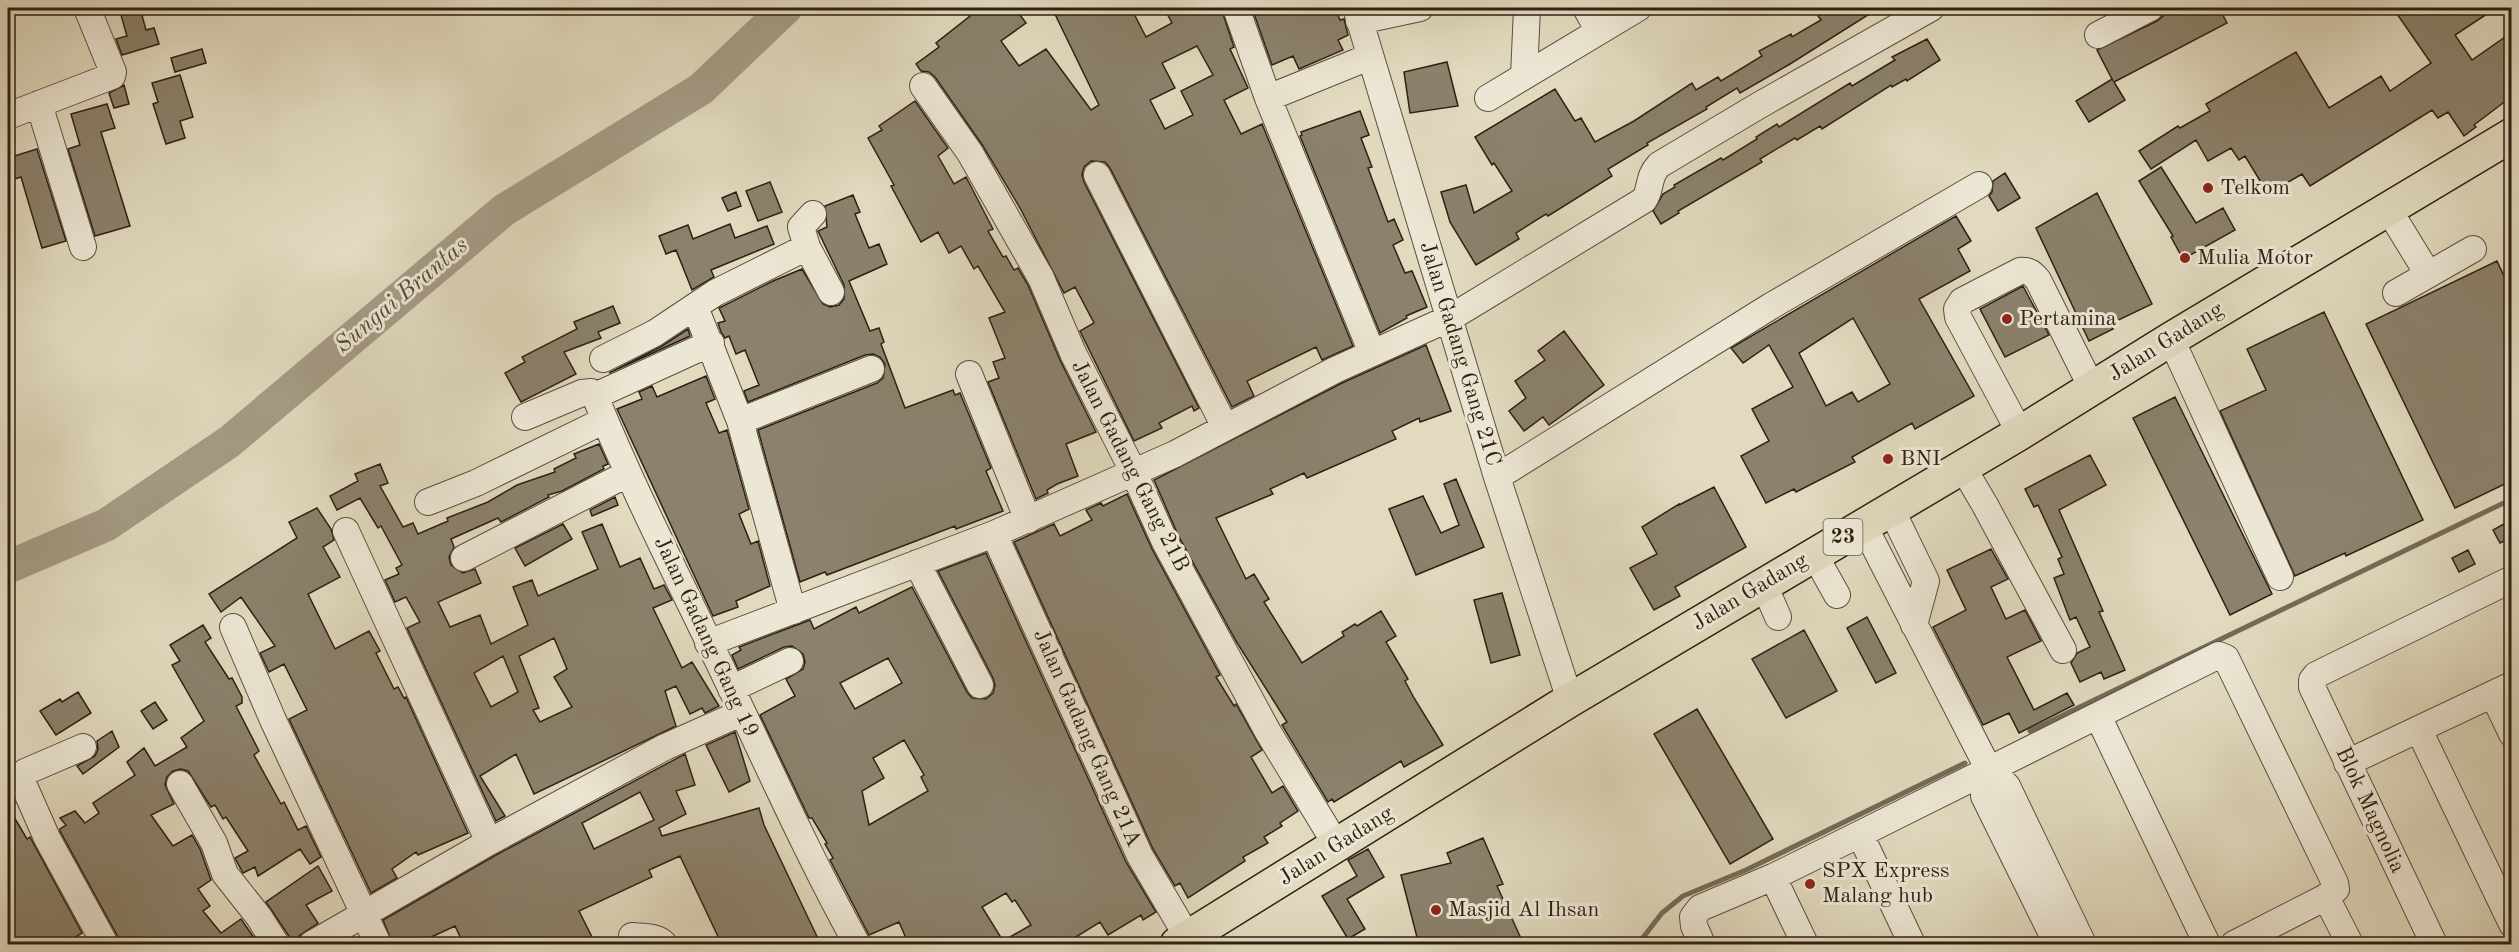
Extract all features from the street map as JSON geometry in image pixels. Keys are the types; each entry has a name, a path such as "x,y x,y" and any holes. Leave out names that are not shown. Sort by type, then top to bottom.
{"highway":[{"name":"Jalan Gadang","path":"1183,941 1570,700 2020,433 2387,207 2511,135"}],"street":[{"path":"8,116 109,77 113,72 87,8"},
{"path":"1236,8 1268,98 1372,353"},
{"path":"1358,14 1420,8"},
{"path":"1524,76 1527,8"},
{"path":"1586,8 1599,31"},
{"path":"1488,98 1638,8"},
{"path":"708,643 1028,520 1134,473 1372,353 1450,318 1644,200 1647,195 1649,177 1659,165 1768,100 1931,8"},
{"path":"2098,35 2150,8"},
{"name":"Jalan Gadang Gang 21C","path":"1358,14 1369,57 1497,477 1570,700"},
{"path":"1268,98 1369,57"},
{"name":"Jalan Gadang Gang 21B","path":"923,86 970,153 1041,278 1088,385 1134,473 1166,542 1268,732 1337,846"},
{"path":"39,104 83,247"},
{"path":"1097,175 1225,427"},
{"path":"1497,477 1771,306 1979,185"},
{"path":"2387,207 2428,274"},
{"path":"813,214 801,227 807,247 831,292"},
{"path":"603,358 637,344 715,293 807,247"},
{"path":"2396,293 2473,249"},
{"path":"2020,433 1958,317 1956,309 1962,301 2020,271 2028,270 2038,280 2092,387"},
{"path":"695,307 740,422 793,610"},
{"path":"2171,339 2280,577"},
{"path":"525,417 582,393 591,392 595,396 711,343"},
{"path":"740,422 871,369"},
{"path":"969,374 1028,520"},
{"name":"Jalan Gadang Gang 19","path":"595,396 627,474 741,712 857,945"},
{"path":"428,502 476,483 605,420"},
{"path":"1962,466 2063,650"},
{"path":"464,558 627,474"},
{"path":"1877,516 1914,625 1989,770 1984,796 2083,945"},
{"path":"346,531 489,842"},
{"name":"Jalan Gadang Gang 21A","path":"994,534 1140,856 1183,941"},
{"path":"1814,554 1837,595"},
{"path":"917,563 980,685"},
{"name":"Blok Magnolia","path":"2434,945 2312,687 2312,680 2316,675 2511,579"},
{"path":"1764,585 1778,617"},
{"path":"233,627 273,720 378,945"},
{"path":"1702,945 1692,917 1700,908 1773,877 2219,655 2226,658 2335,882 2336,889 2326,897 2234,945"},
{"path":"731,689 790,661"},
{"path":"2351,770 2504,699 2511,734"},
{"path":"312,945 489,842 665,747 741,712"},
{"path":"2098,716 2207,945"},
{"path":"2422,737 2511,924"},
{"path":"83,747 25,772 21,779 47,838 105,945"},
{"path":"180,784 214,843 225,874 276,945"},
{"path":"1860,834 1912,945"},
{"path":"1773,877 1805,945"},
{"path":"2041,883 2057,945"},
{"path":"2326,897 2350,945"},
{"path":"632,936 651,938 661,941 664,945"}],"building":[{"path":"119,8 140,8 146,30 154,28 159,44 122,55 116,39 127,36"},
{"path":"965,8 1015,8 1026,23 1001,41 1019,66 1046,49 1091,110 1099,105 1052,8 1131,8 1146,37 1172,23 1164,8 1221,8 1234,47 1230,49 1248,88 1224,100 1241,134 1262,124 1353,346 1322,360 1316,347 1247,381 1254,396 1232,407 1110,168 1105,162 1091,161 1084,167 1082,175 1084,182 1199,408 1194,411 1192,406 1159,423 1162,428 1134,441 1080,331 1094,323 1075,287 1064,293 1020,208 983,146 935,77 929,72 921,71 916,64 939,47 936,43 970,16","holes":["1197,46 1213,75 1181,91 1193,115 1165,129 1150,100 1175,88 1162,63"]},
{"path":"1252,8 1335,8 1340,20 1344,19 1348,35 1338,40 1343,50 1299,69 1293,56 1272,65"},
{"path":"1832,8 1879,8 1790,64 1740,93 1737,88 1706,107 1707,109 1647,143 1648,145 1608,169 1612,176 1516,233 1519,239 1476,265 1450,222 1441,192 1466,185 1474,213 1512,191 1494,163 1492,165 1475,137 1555,89 1575,121 1581,118 1595,142 1634,121 1692,83 1696,90 1718,77 1721,81 1762,56 1759,51 1791,34 1792,37 1821,20 1818,16"},
{"path":"2165,8 2219,8 2227,23 2114,82 2125,100 2089,122 2076,101 2112,79 2097,50 2157,21 2163,16"},
{"path":"2406,8 2496,8 2455,35 2472,60 2511,33 2511,97 2474,125 2476,127 2464,136 2448,112 2438,118 2432,110 2310,186 2302,174 2268,194 2245,156 2239,160 2231,148 2208,161 2196,140 2151,169 2139,151 2178,126 2180,128 2210,111 2206,104 2296,52 2329,108 2381,76 2390,91 2431,63 2397,14"},
{"path":"1927,39 1940,60 1907,81 1906,79 1892,87 1891,85 1822,129 1820,126 1797,140 1795,138 1760,159 1762,162 1678,211 1679,213 1661,224 1653,211 1663,194 1675,187 1674,185 1721,158 1723,160 1777,124 1779,127 1850,83 1852,86 1895,60 1892,57"},
{"path":"202,49 206,63 175,72 171,58"},
{"path":"1447,62 1458,106 1410,113 1404,72"},
{"path":"180,75 193,117 180,121 185,138 166,144 153,104 158,102 152,83"},
{"path":"124,85 129,104 114,108 109,93"},
{"path":"915,101 948,148 938,156 954,184 966,177 993,229 988,231 1003,257 1006,256 1014,270 1018,268 1028,285 1060,360 1096,432 1066,444 1078,476 1057,484 1047,490 1048,493 1036,499 988,382 999,378 993,362 1005,358 989,318 1005,312 978,266 974,269 961,246 949,253 938,232 921,242 891,186 894,185 868,138 882,130 879,126"},
{"path":"107,104 115,128 101,132 130,226 95,236 68,149 80,145 71,114"},
{"path":"1360,111 1369,135 1361,138 1372,167 1368,168 1388,222 1394,219 1403,240 1393,245 1405,273 1412,271 1427,307 1406,316 1407,318 1380,333 1300,136 1301,132"},
{"path":"37,149 66,241 42,248 21,177 8,181 8,158"},
{"path":"2161,167 2196,223 2223,208 2235,230 2183,259 2171,237 2173,236 2139,181"},
{"path":"2005,173 2020,198 1998,211 1989,196 1992,192 1993,181"},
{"path":"770,182 782,212 758,221 746,191"},
{"path":"736,192 741,206 728,211 722,198"},
{"path":"2097,193 2152,304 2110,324 2113,329 2089,341 2036,228"},
{"path":"853,195 860,212 855,214 869,248 879,244 887,264 849,281 870,331 879,328 884,342 881,344 905,408 953,390 955,395 960,393 991,468 986,471 1003,511 956,529 955,526 827,575 825,572 800,582 758,430 877,383 883,378 885,364 880,357 873,354 865,355 748,402 744,391 759,385 745,350 736,354 729,336 725,338 721,332 718,323 725,321 719,308 802,269 823,304 830,307 839,305 844,299 844,285 818,231 827,227 825,206"},
{"path":"1956,216 1971,241 1958,249 1970,271 1919,299 1974,396 1915,429 1912,423 1852,457 1855,462 1796,492 1794,489 1766,503 1741,456 1769,441 1752,409 1793,387 1769,345 1743,363 1731,348","holes":["1853,318 1890,384 1858,402 1852,392 1826,406 1799,353"]},
{"path":"730,224 735,238 767,226 774,244 711,270 714,277 692,290 676,250 666,254 659,236 688,225 693,239"},
{"path":"2497,261 2511,291 2511,481 2455,508 2366,324"},
{"path":"2023,286 2049,335 2005,357 1980,309"},
{"path":"613,306 620,323 598,332 601,338 564,352 576,374 521,402 505,373 525,362 522,357 577,329 574,322"},
{"path":"2324,312 2423,520 2346,556 2345,553 2295,576 2220,411 2266,390 2247,349"},
{"path":"688,329 690,336 609,373 662,346"},
{"path":"1564,331 1604,385 1549,425 1543,417 1524,431 1509,411 1526,398 1515,381 1545,360 1538,351"},
{"path":"1426,345 1451,411 1420,422 1419,418 1392,431 1396,439 1307,478 1304,473 1270,489 1273,494 1216,518 1246,579 1254,574 1269,599 1264,602 1302,663 1344,636 1342,632 1355,624 1357,626 1381,611 1396,636 1386,642 1408,679 1405,681 1414,698 1443,745 1404,767 1401,761 1334,802 1332,799 1328,802 1282,725 1287,722 1236,641 1178,535 1154,480 1342,383"},
{"path":"706,376 715,399 706,403 719,433 727,430 749,509 739,514 751,544 758,541 770,586 736,601 738,607 713,616 617,409 642,399 639,392 652,386 657,397"},
{"path":"2175,397 2272,594 2230,615 2133,418"},
{"path":"599,444 608,464 603,466 604,469 562,491 548,495 549,497 501,522 498,518 451,539 454,547 449,557 451,565 463,573 475,569 481,583 438,602 450,627 480,615 491,644 528,625 513,587 532,580 538,596 598,569 582,532 602,524 620,567 640,558 654,589 664,585 672,600 653,608 682,668 692,662 719,706 705,713 702,708 690,714 676,686 665,691 676,726 534,794 516,754 480,776 505,816 496,821 407,628 420,622 406,597 395,602 385,580 399,574 396,568 402,565 381,526 378,528 360,498 337,510 330,496 358,481 355,474 380,464 388,483 380,486 403,527 413,523 418,534 448,521 447,518 488,502 517,485 555,472 554,469 576,458 574,454","holes":["554,638 567,669 554,677 572,707 540,722 533,710 539,708 519,656","503,656 518,692 491,707 474,673"]},
{"path":"2090,455 2106,485 2059,510 2103,611 2099,612 2125,670 2104,679 2101,672 2080,682 2071,663 2077,653 2090,647 2076,617 2070,620 2054,578 2064,574 2058,559 2062,557 2038,505 2034,507 2025,489"},
{"path":"1456,479 1484,547 1416,575 1389,509 1423,496 1441,533 1459,525 1444,484"},
{"path":"1714,487 1746,547 1675,587 1680,596 1654,610 1630,568 1657,554 1642,527 1679,504"},
{"path":"1127,494 1152,549 1220,675 1216,677 1234,706 1236,704 1262,750 1251,757 1272,793 1283,786 1298,811 1280,823 1282,826 1264,837 1268,843 1243,857 1245,861 1188,898 1180,883 1175,886 1153,849 1014,542 1054,524 1060,536 1092,520 1086,510 1101,503 1103,506"},
{"path":"615,497 618,505 592,516 590,510"},
{"path":"317,508 331,529 334,540 323,547 340,577 308,594 335,649 369,631 380,651 376,653 394,689 398,687 404,698 406,697 468,833 418,855 416,852 392,869 397,878 371,893 289,719 307,710 284,664 269,672 260,653 275,646 241,597 221,612 209,594 297,538 289,522"},
{"path":"2511,520 2511,538 2500,543 2493,530"},
{"path":"563,524 572,539 525,566 515,548"},
{"path":"1991,549 2008,579 1991,587 2006,619 2025,610 2041,641 2007,657 2034,710 2067,693 2074,705 2019,733 2009,713 1983,725 1933,627 1966,610 1947,570"},
{"path":"2468,550 2475,564 2459,572 2452,558"},
{"path":"986,553 1126,862 1156,912 1143,920 1141,915 1108,935 1100,922 1063,945 909,945 899,922 869,935 830,860 833,858 825,844 827,843 812,818 809,818 760,715 795,696 786,679 803,669 805,662 803,654 792,646 784,647 738,669 732,655 741,650 739,647 810,620 814,629 856,607 859,613 912,587 967,692 972,698 986,699 993,693 995,685 993,678 938,571","holes":["888,658 902,683 855,709 840,683","904,740 924,775 921,777 928,791 869,825 862,791 884,778 873,758","1006,893 1012,902 1015,900 1031,925 1003,941 982,907"]},
{"path":"1502,593 1520,655 1491,663 1474,600"},
{"path":"1867,617 1896,673 1876,683 1847,628"},
{"path":"203,625 211,638 205,642 229,679 232,678 242,697 242,703 236,706 259,751 254,755 281,804 284,802 298,830 306,826 321,857 310,864 300,849 258,876 255,867 243,873 235,858 248,851 226,817 223,819 215,805 211,807 188,771 181,769 173,771 167,777 165,785 174,804 151,815 173,846 192,835 200,849 211,880 198,889 210,906 203,911 221,933 241,919 259,945 192,945 189,939 179,945 120,945 118,937 60,831 66,825 60,818 75,811 85,823 99,813 93,803 135,775 127,762 144,748 155,766 187,747 181,738 204,721 172,665 180,661 170,645"},
{"path":"1804,630 1837,691 1786,718 1752,659"},
{"path":"78,692 91,713 56,735 40,711"},
{"path":"155,702 167,720 153,729 141,711"},
{"path":"1697,709 1773,839 1730,864 1654,734"},
{"path":"112,731 119,747 83,774 77,766 95,756 98,749 97,741"},
{"path":"735,732 750,781 729,792 706,745"},
{"path":"685,754 695,785 676,791 686,814 659,828 662,836 759,808 764,825 821,945 722,945 680,856 649,870 652,877 579,911 596,945 464,945 455,926 425,940 427,945 393,945 383,920 496,855","holes":["640,792 654,820 594,849 582,823"]},
{"path":"8,807 27,839 30,837 82,933 63,945 8,945"},
{"path":"1483,838 1503,884 1497,886 1524,945 1419,945 1401,875 1451,863 1447,853"},
{"path":"1368,849 1384,877 1347,899 1365,929 1348,939 1322,896 1357,876 1348,860"},
{"path":"318,866 332,891 306,905 318,923 299,936 297,945 291,945 289,936 266,902"}],"waterway":[{"name":"Sungai Brantas","path":"8,567 106,525 229,442 504,210 701,89 786,8"},
{"path":"2030,731 2512,499"},
{"path":"1638,944 1662,913 1683,896 1746,870 1965,763"}],"place":[{"name":"Telkom","path":"2208,188"},
{"name":"Mulia Motor","path":"2185,258"},
{"name":"Pertamina","path":"2007,319"},
{"name":"BNI","path":"1888,459"},
{"name":"SPX Express Malang hub","path":"1810,884"},
{"name":"Masjid Al Ihsan","path":"1436,910"}]}
